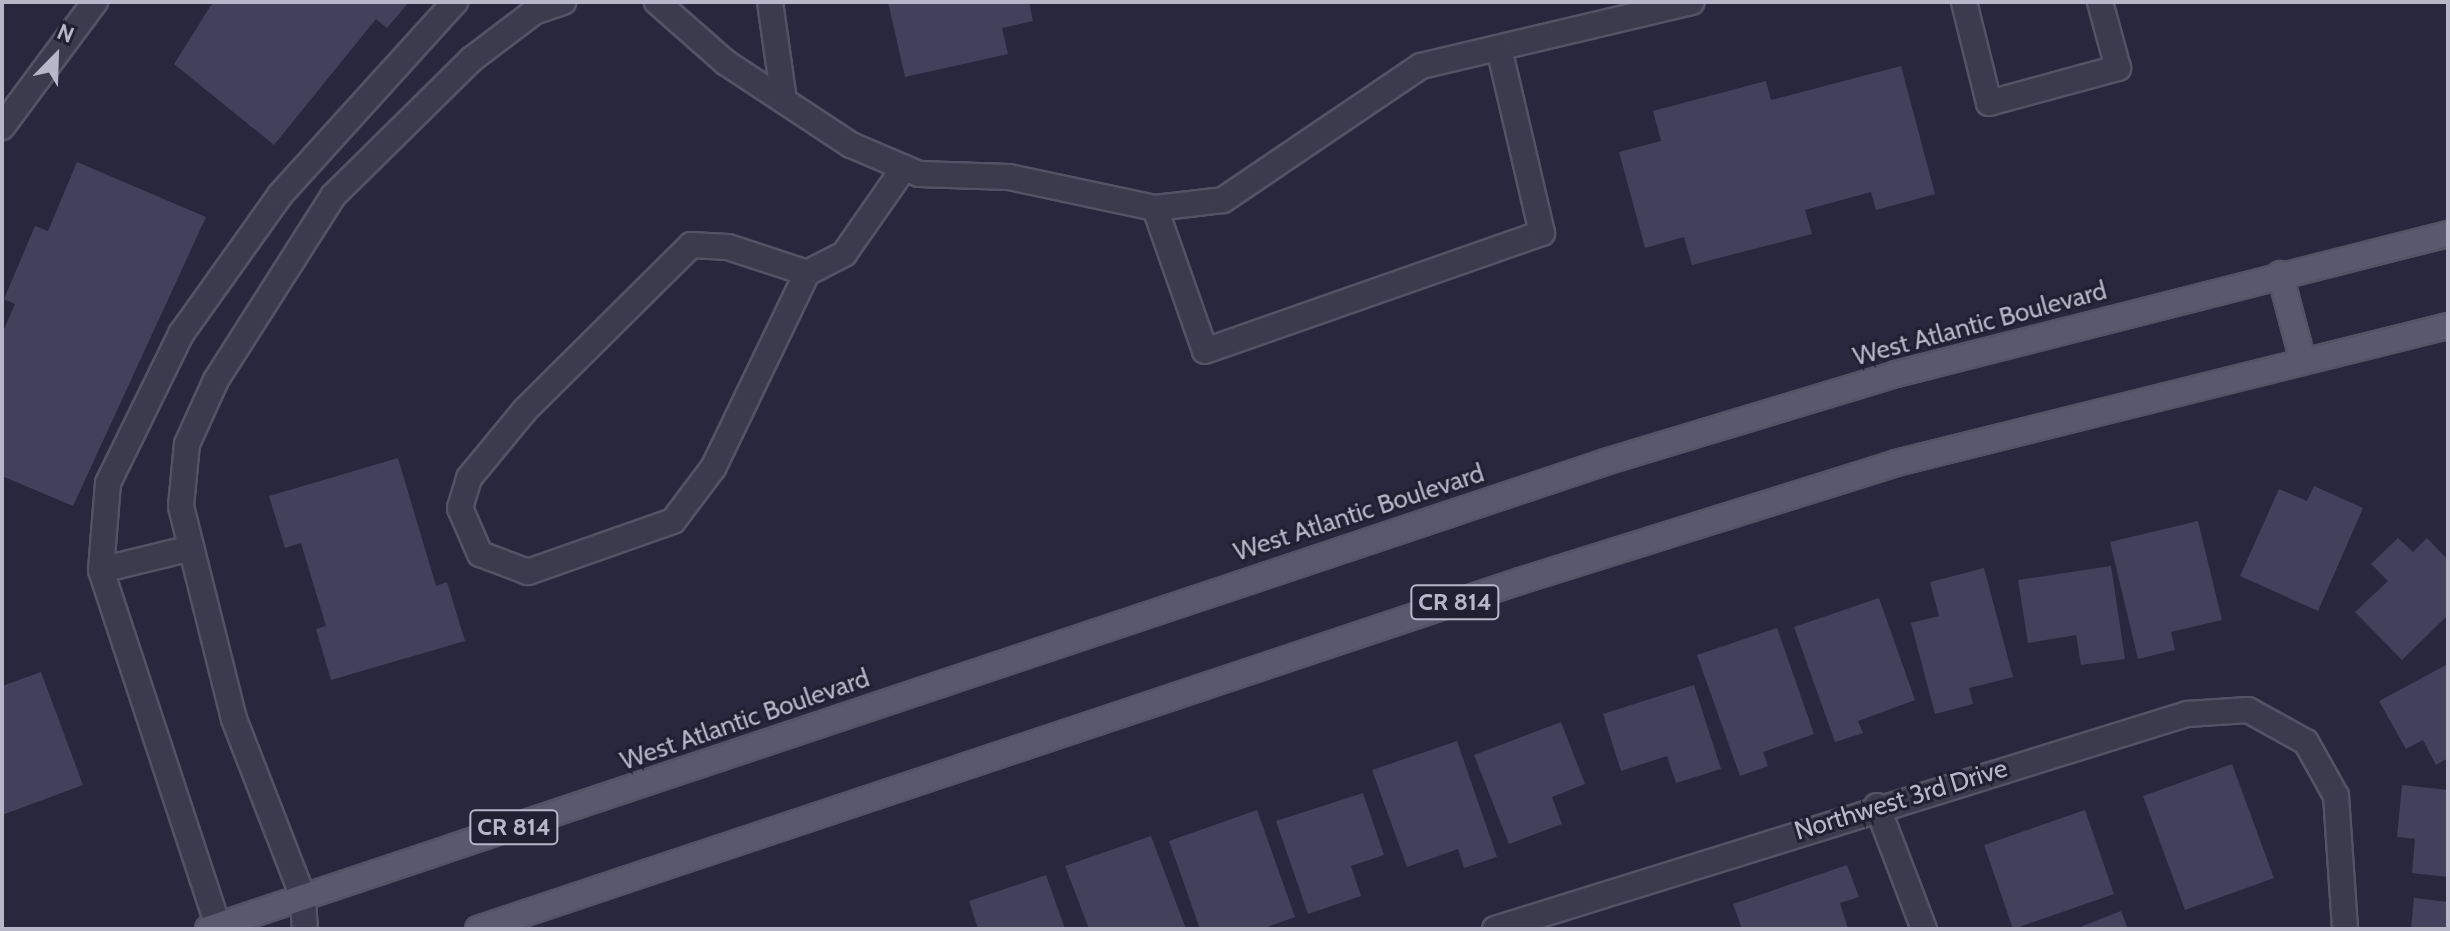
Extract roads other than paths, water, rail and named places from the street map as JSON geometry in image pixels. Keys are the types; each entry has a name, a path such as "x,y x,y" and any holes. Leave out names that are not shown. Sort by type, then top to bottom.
{"main road":[{"name":"West Atlantic Boulevard","path":"214,928 1605,462 1896,374 2280,274 2448,234"},
{"path":"2280,274 2302,358"},
{"name":"CR 814","path":"478,929 1678,530 1896,463 2302,358 2448,326"}],"street":[{"path":"2,127 95,2"},
{"name":"West Atlantic Boulevard","path":"214,928 101,570 108,483 181,334 280,195 455,2"},
{"path":"305,929 303,897 234,719 191,548 181,506 187,444 216,380 333,196 472,59 534,12 563,2"},
{"path":"657,2 725,62 851,145 904,168 1009,177 1155,208 1223,200 1421,66 1692,2"},
{"path":"770,2 784,100"},
{"path":"1964,2 1989,103 2118,68 2100,2"},
{"path":"1155,208 1205,351 1542,233 1499,48"},
{"path":"807,273 728,247 691,245 525,410 469,478 460,508 480,554 528,572 673,521 713,468 807,273 844,254 904,168"},
{"path":"101,570 191,548"},
{"name":"Northwest 3rd Drive","path":"1495,929 1877,806 2187,714 2248,710 2306,742 2336,796 2345,929"},
{"path":"1877,806 1924,929"}]}
